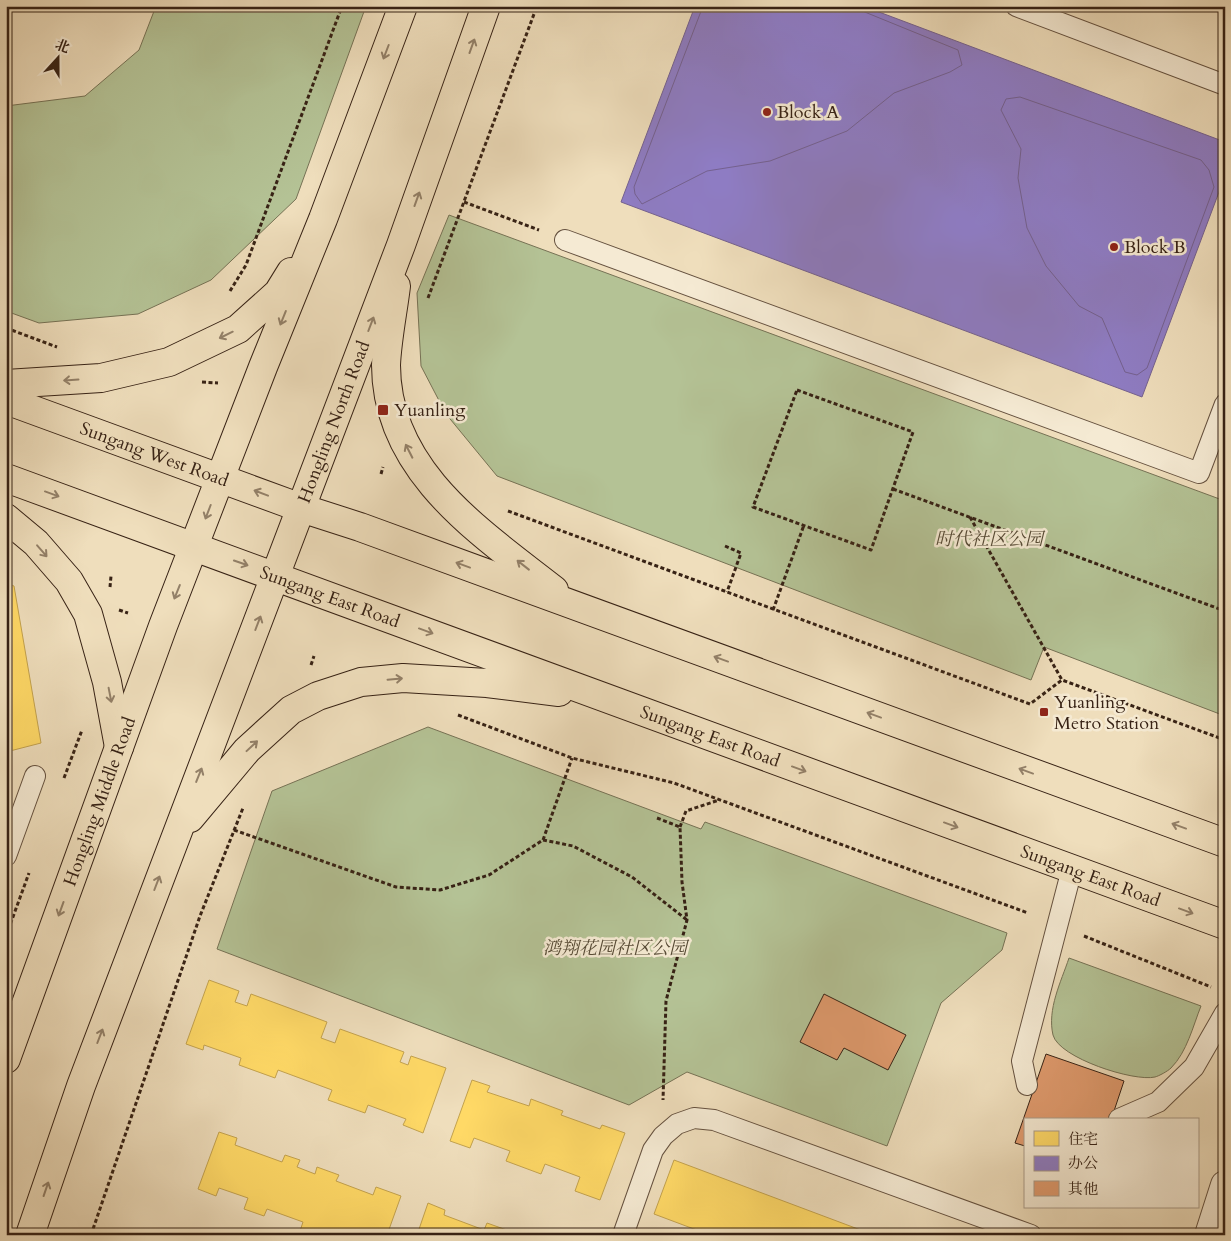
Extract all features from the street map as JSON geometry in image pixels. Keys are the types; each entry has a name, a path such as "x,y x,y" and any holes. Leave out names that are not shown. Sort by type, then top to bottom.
{"main road":[{"path":"6,478 195,547 267,358 323,219 403,6"},
{"name":"Hongling North Road","path":"175,836 235,684 401,245 486,6"},
{"path":"6,384 102,378 169,362 238,329 278,293 323,219"},
{"path":"401,245 386,365 390,401 403,439 416,464 442,496 468,522 575,606"},
{"name":"Sungang West Road","path":"6,400 301,508"},
{"path":"301,508 360,527 1225,843"},
{"path":"6,518 36,543 68,581 88,614 107,682 120,748"},
{"name":"Sungang East Road","path":"195,547 276,575 605,698 1225,925"},
{"name":"Hongling Middle Road","path":"6,1058 163,626 195,547"},
{"path":"30,1235 81,1086 175,836 247,750 292,710 318,696 361,682 403,678 487,683 605,698"}],"street":[{"path":"1208,1235 1224,1189"}],"lane":[{"path":"1016,6 1225,85"},
{"path":"565,240 1199,473 1221,426 1225,404"},
{"path":"6,856 35,776"},
{"path":"1027,1085 1022,1061 1072,869"},
{"path":"1121,1118 1158,1102 1194,1067 1225,1013"},
{"path":"624,1235 653,1150 663,1136 677,1124 694,1118 714,1120 1031,1235"}],"path":[{"path":"228,294 246,265 342,6"},
{"path":"428,301 538,6"},
{"path":"464,202 565,240"},
{"path":"797,390 913,432 871,550 804,525 753,507 797,390"},
{"path":"893,489 1225,611"},
{"path":"500,508 1030,704 1062,680"},
{"path":"970,517 1062,680 1225,740"},
{"path":"773,610 804,525"},
{"path":"725,546 741,552 727,592"},
{"path":"454,714 572,758 674,783 1028,913"},
{"path":"234,830 396,887 440,890 489,875 543,840 572,758"},
{"path":"663,1136 666,1001 688,920 682,882 680,827 686,811 720,800"},
{"path":"90,1235 200,916 243,807"},
{"path":"657,818 680,827"},
{"path":"543,840 573,846 632,877 688,920"},
{"path":"1084,936 1212,987"}],"green space":[{"path":"156,6 366,6 296,199 211,280 138,314 39,323 6,311 6,106 85,96 139,50"},
{"name":"时代社区公园","path":"449,215 1225,501 1225,716 1044,647 1031,680 497,476 446,414 421,366 417,293"},
{"name":"鸿翔花园社区公园","path":"428,727 701,829 705,822 1007,933 1002,950 941,1003 887,1146 687,1072 629,1105 217,949 272,791"},
{"path":"1069,958 1201,1006 1185,1047 1177,1062 1171,1068 1155,1077 1131,1076 1082,1060 1058,1044 1053,1035 1053,1006"}],"building: 住宅":[{"path":"6,583 14,586 41,743 6,752"},
{"path":"209,980 239,991 235,1002 247,1006 251,994 327,1022 321,1038 335,1043 340,1029 404,1052 400,1062 408,1065 411,1056 446,1068 423,1133 403,1125 406,1119 368,1105 365,1113 328,1100 332,1090 278,1070 275,1078 239,1065 241,1058 204,1045 203,1050 186,1044"},
{"path":"472,1080 490,1086 487,1092 529,1106 531,1099 563,1111 561,1115 600,1129 602,1125 625,1133 600,1200 575,1191 580,1177 545,1164 541,1174 506,1161 510,1151 474,1138 470,1148 450,1141"},
{"path":"219,1132 237,1138 235,1145 282,1162 285,1155 300,1160 297,1167 315,1174 317,1167 339,1175 336,1181 373,1195 376,1187 401,1196 387,1235 341,1235 331,1231 330,1235 311,1235 300,1231 303,1222 267,1209 264,1216 244,1209 248,1198 219,1188 216,1196 198,1189"},
{"path":"674,1160 874,1235 700,1235 702,1232 654,1214"},
{"path":"428,1203 445,1210 444,1215 484,1230 487,1223 518,1234 417,1235"}],"building: 办公":[{"path":"695,6 863,6 1225,142 1225,176 1142,397 621,202"},
{"name":"Block A","path":"703,6 850,6 958,50 962,65 950,72 894,93 847,131 770,161 707,171 642,204 635,194 634,187"},
{"name":"Block B","path":"1020,97 1201,160 1209,170 1214,187 1147,368 1137,375 1125,372 1102,318 1079,306 1046,266 1027,228 1018,178 1021,149 1001,110 1006,99"}],"building: 其他":[{"path":"824,994 906,1035 888,1070 844,1048 837,1060 800,1042"},
{"path":"1046,1054 1124,1081 1112,1118 1024,1118 1024,1146 1015,1143"}],"place":[{"name":"Block A","path":"767,112"},
{"name":"Block B","path":"1114,247"},
{"name":"Yuanling","path":"383,410"},
{"name":"Yuanling Metro Station","path":"1044,712"}]}
